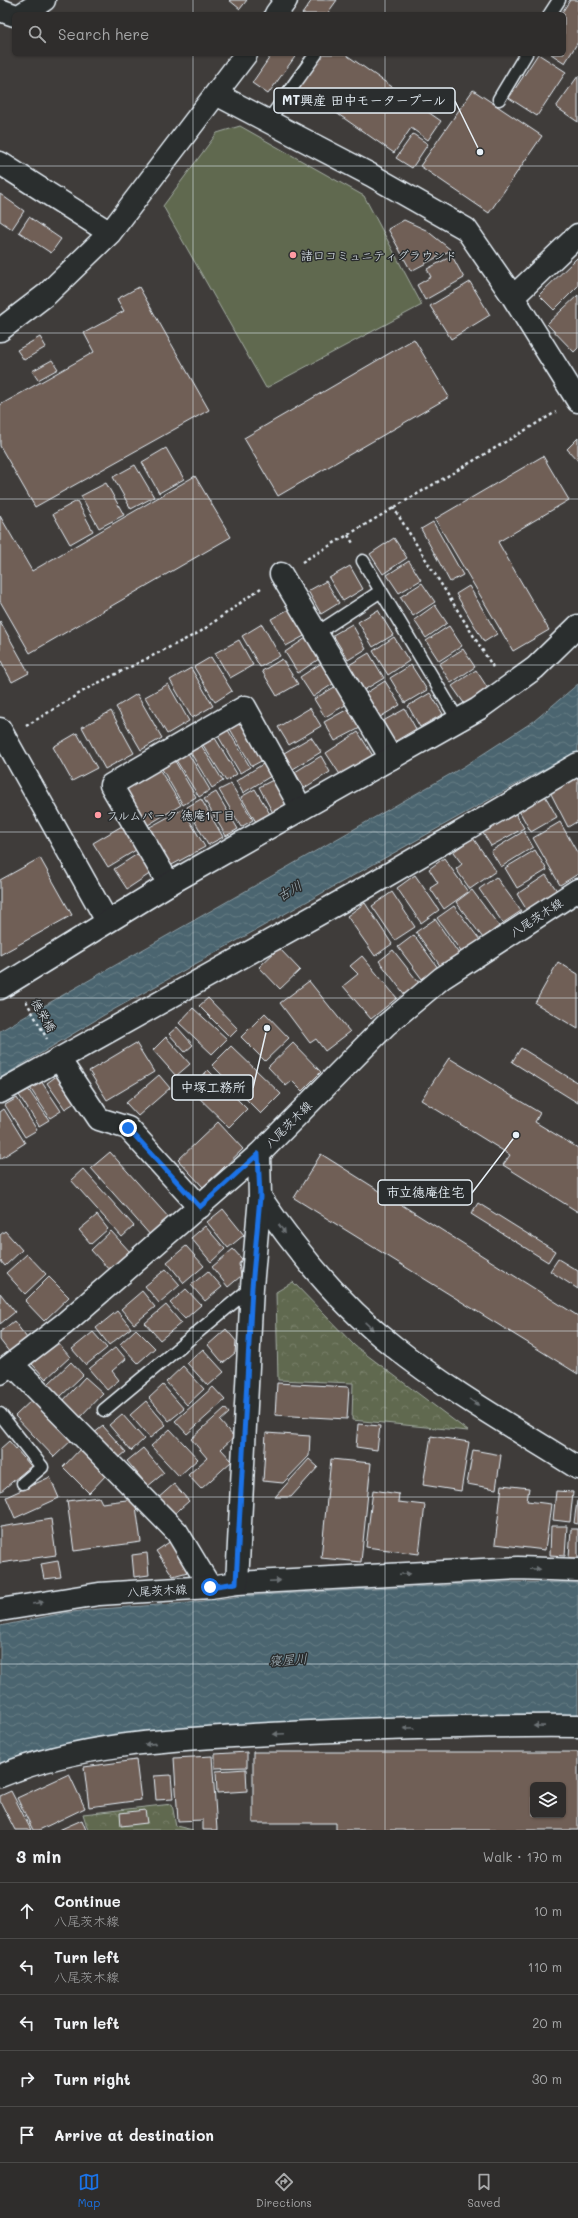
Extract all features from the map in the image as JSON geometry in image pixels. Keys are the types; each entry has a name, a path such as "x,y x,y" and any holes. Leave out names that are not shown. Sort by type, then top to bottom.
{"street":[{"path":"25,12 44,0"},
{"path":"277,12 286,0"},
{"path":"0,10 12,14"},
{"path":"0,330 47,294 110,233 244,56"},
{"path":"216,94 371,175 466,229 513,297 578,401"},
{"path":"0,164 110,233"},
{"path":"513,297 578,235"},
{"path":"282,574 391,758"},
{"path":"7,984 169,884 458,720 506,690 541,663 578,626"},
{"path":"169,884 111,784 245,707 301,808"},
{"path":"0,729 107,921"},
{"path":"0,1092 358,892 578,764"},
{"name":"八尾茨木線","path":"0,1610 99,1594 210,1587 236,1583 252,1287 260,1197 258,1154 386,1025 442,978 578,890"},
{"path":"59,1059 99,1119 128,1128 200,1207"},
{"path":"210,1587 178,1532 6,1368 64,1324 200,1207 258,1154"},
{"path":"260,1197 281,1228 312,1266 380,1335 434,1375 578,1468"},
{"path":"236,1583 518,1568 578,1570"},
{"path":"0,1776 44,1759 119,1747 209,1738 358,1730 517,1725 578,1726"}],"lane":[{"path":"551,12 559,0"},
{"path":"268,121 315,56"},
{"path":"499,99 525,56"},
{"path":"363,561 458,720"},
{"path":"317,634 381,591"},
{"path":"104,1410 252,1287"},
{"path":"0,1414 42,1467 23,1483"}],"path":[{"path":"393,507 506,690"},
{"name":"徳栄橋","path":"7,984 59,1059"}],"green space":[{"name":"諸口コミュニティグラウンド","path":"240,126 364,196 422,305 266,388 163,206 217,133"},
{"path":"293,1282 355,1346 468,1431 352,1420 353,1383 278,1380 276,1292"},
{"path":"172,1804 176,1826 193,1830 88,1830 83,1814"}],"water":[{"name":"古川","path":"578,684 578,756 556,763 533,775 104,1015 0,1078 0,1031 463,767 534,721"},
{"name":"寝屋川","path":"507,1582 578,1583 578,1716 517,1714 467,1716 97,1739 40,1750 0,1766 0,1626 64,1613 188,1603 242,1596"}],"building":[{"path":"229,0 247,0 240,9"},
{"path":"312,0 337,0 328,12 303,12"},
{"path":"570,0 578,0 578,42 565,63 554,56 566,56 566,12 562,12"},
{"path":"271,56 296,56 268,94 252,83"},
{"path":"306,56 348,56 441,121 428,140 411,128 394,153 309,94 300,107 280,92"},
{"path":"537,56 541,56 566,72 537,116 509,98"},
{"path":"578,76 578,122 556,107"},
{"path":"473,90 542,136 489,213 420,166"},
{"path":"413,134 428,144 412,168 396,158"},
{"path":"0,194 24,211 12,229 0,221"},
{"path":"29,217 61,239 51,253 19,232"},
{"path":"404,220 426,230 451,250 411,271 388,229"},
{"path":"452,256 464,278 425,300 417,285 431,277 427,269"},
{"path":"578,257 578,286 554,310 539,295"},
{"path":"470,282 490,315 451,339 430,306"},
{"path":"139,287 209,410 35,507 0,446 0,405 94,352 84,333 124,311 117,299"},
{"path":"578,295 578,348 574,352 547,324"},
{"path":"40,337 46,347 24,360 17,350"},
{"path":"414,339 449,397 278,496 244,438"},
{"path":"52,360 58,369 38,380 32,371"},
{"path":"578,438 578,461 567,449"},
{"path":"166,448 184,479 159,493 142,462"},
{"path":"543,456 569,500 498,542 549,630 513,651 435,519"},
{"path":"135,465 154,497 131,509 113,477"},
{"path":"195,476 231,537 30,653 0,601 0,516 32,571"},
{"path":"106,483 124,515 99,528 81,496"},
{"path":"77,501 93,531 70,544 53,514"},
{"path":"433,522 463,575 450,582 421,529"},
{"path":"394,538 407,558 383,574 370,554"},
{"path":"409,561 421,580 399,593 387,575"},
{"path":"350,566 363,589 343,601 329,578"},
{"path":"326,581 339,603 321,614 308,591"},
{"path":"422,583 435,602 413,616 400,597"},
{"path":"469,586 497,634 484,642 456,594"},
{"path":"435,605 447,623 426,638 414,620"},
{"path":"291,608 306,635 286,646 271,619"},
{"path":"378,610 393,635 373,647 358,622"},
{"path":"0,621 29,673 12,682 0,659"},
{"path":"262,624 280,656 260,667 242,636"},
{"path":"352,624 366,649 348,660 333,635"},
{"path":"449,626 462,646 439,661 426,641"},
{"path":"394,637 409,661 388,675 373,651"},
{"path":"306,638 319,659 298,673 285,652"},
{"path":"239,640 253,665 230,678 215,653"},
{"path":"463,649 475,667 451,683 439,664"},
{"path":"369,653 384,678 364,690 349,665"},
{"path":"211,657 232,691 215,702 194,667"},
{"path":"282,659 298,684 277,696 262,671"},
{"path":"323,662 336,682 313,697 300,677"},
{"path":"411,665 427,690 405,703 390,678"},
{"path":"191,668 213,706 192,718 170,680"},
{"path":"476,670 489,690 466,706 452,686"},
{"path":"385,681 400,705 380,717 366,693"},
{"path":"168,684 189,721 167,734 145,697"},
{"path":"338,685 349,703 325,717 314,699"},
{"path":"430,693 443,714 420,727 408,706"},
{"path":"137,694 162,738 141,750 116,707"},
{"path":"310,708 321,726 289,745 278,727"},
{"path":"348,709 360,728 335,741 324,722"},
{"path":"405,709 416,729 394,742 383,721"},
{"path":"111,711 134,753 105,769 82,727"},
{"path":"241,722 263,760 252,766 230,729"},
{"path":"228,730 250,767 240,773 218,736"},
{"path":"358,732 373,756 341,776 326,753"},
{"path":"77,733 97,768 72,781 53,747"},
{"path":"311,737 321,752 293,769 284,753"},
{"path":"215,738 237,774 226,781 203,745"},
{"path":"201,745 223,781 212,788 190,752"},
{"path":"188,753 210,790 199,797 176,760"},
{"path":"321,756 330,772 304,788 295,772"},
{"path":"175,761 196,797 183,805 162,769"},
{"path":"263,764 271,776 243,793 236,781"},
{"path":"158,767 181,805 148,825 125,787"},
{"path":"578,774 578,821 568,827 549,790"},
{"path":"275,779 289,804 273,813 259,787"},
{"path":"231,784 253,820 241,827 219,790"},
{"path":"255,789 270,814 256,822 241,797"},
{"path":"216,792 238,829 226,836 204,799"},
{"path":"543,792 557,817 531,832 517,807"},
{"path":"201,799 223,837 208,845 187,807"},
{"path":"183,809 205,847 170,866 148,828"},
{"path":"514,811 524,828 491,846 481,830"},
{"path":"560,822 578,854 578,874 560,885 533,838"},
{"path":"122,826 136,850 108,867 93,843"},
{"path":"524,831 533,847 501,867 491,851"},
{"path":"473,838 496,871 470,889 456,869 462,864 453,852"},
{"path":"535,850 547,870 517,888 505,868"},
{"path":"139,853 151,873 127,889 114,869"},
{"path":"40,858 72,915 0,955 0,880"},
{"path":"444,858 468,892 444,909 430,888 438,883 429,869"},
{"path":"415,875 439,910 421,923 397,888"},
{"path":"546,875 558,892 528,912 517,894"},
{"path":"496,877 521,911 503,923 479,889"},
{"path":"472,890 499,926 483,938 456,902"},
{"path":"392,892 415,927 395,940 372,906"},
{"path":"365,903 392,944 375,956 347,916"},
{"path":"454,906 480,940 462,953 437,918"},
{"path":"435,919 459,954 441,967 416,932"},
{"path":"414,935 438,968 422,979 398,947"},
{"path":"279,948 300,970 280,989 259,967"},
{"path":"393,950 419,983 405,995 379,961"},
{"path":"362,956 397,998 371,1019 343,986 358,974 350,966"},
{"path":"558,962 578,974 578,1029 535,1003"},
{"path":"309,981 350,1032 325,1051 316,1039 310,1043 280,1003"},
{"path":"208,998 238,1029 230,1037 199,1006"},
{"path":"193,1008 227,1039 212,1054 179,1023"},
{"path":"265,1013 289,1038 265,1061 241,1037"},
{"path":"177,1027 193,1045 185,1052 169,1034"},
{"path":"166,1037 190,1064 176,1076 153,1050"},
{"path":"136,1043 154,1072 107,1100 89,1071"},
{"path":"293,1043 321,1072 302,1091 292,1081 286,1086 268,1067"},
{"path":"231,1046 281,1094 261,1114 212,1065"},
{"path":"521,1048 578,1083 578,1103 512,1062"},
{"path":"449,1058 540,1113 535,1122 578,1148 578,1212 503,1165 510,1155 421,1100"},
{"path":"208,1070 247,1109 229,1127 190,1089"},
{"path":"58,1075 76,1102 65,1109 47,1083"},
{"path":"159,1075 170,1088 138,1116 126,1103"},
{"path":"41,1081 61,1111 50,1118 30,1088"},
{"path":"28,1089 49,1120 39,1126 19,1095"},
{"path":"17,1098 37,1130 25,1137 5,1105"},
{"path":"4,1109 25,1143 0,1159 0,1112"},
{"path":"218,1122 243,1149 203,1187 178,1160"},
{"path":"110,1152 170,1219 151,1236 91,1168"},
{"path":"321,1154 578,1316 578,1374 294,1198"},
{"path":"83,1169 134,1226 122,1237 71,1180"},
{"path":"478,1203 555,1251 548,1262 471,1214"},
{"path":"223,1209 244,1235 228,1248 207,1222"},
{"path":"97,1215 108,1229 91,1244 79,1230"},
{"path":"205,1226 225,1249 211,1262 191,1238"},
{"path":"5,1231 22,1250 5,1266 0,1260 0,1235"},
{"path":"111,1231 131,1253 110,1271 91,1250"},
{"path":"186,1246 204,1266 184,1283 167,1262"},
{"path":"233,1249 242,1259 239,1264 241,1276 228,1287 212,1267"},
{"path":"27,1254 46,1274 25,1294 6,1273"},
{"path":"558,1259 578,1271 578,1289 550,1271"},
{"path":"166,1269 180,1285 159,1303 145,1286"},
{"path":"208,1271 222,1287 205,1301 191,1285"},
{"path":"49,1277 69,1297 44,1321 25,1301"},
{"path":"186,1289 201,1305 185,1319 170,1303"},
{"path":"142,1291 155,1307 134,1324 121,1309"},
{"path":"0,1293 15,1312 0,1324"},
{"path":"166,1305 181,1323 160,1340 145,1323"},
{"path":"117,1311 131,1328 109,1345 96,1328"},
{"path":"14,1321 27,1338 10,1353 0,1340 0,1332"},
{"path":"136,1329 155,1348 138,1363 120,1344"},
{"path":"226,1329 236,1341 235,1353 223,1363 208,1345"},
{"path":"93,1332 107,1348 86,1365 72,1349"},
{"path":"57,1342 70,1357 46,1379 32,1364"},
{"path":"116,1347 126,1359 112,1371 119,1380 107,1390 89,1369"},
{"path":"203,1349 224,1372 208,1386 187,1363"},
{"path":"71,1362 83,1375 60,1397 48,1384"},
{"path":"183,1366 204,1389 187,1405 166,1382"},
{"path":"85,1377 103,1393 79,1418 62,1402"},
{"path":"277,1383 349,1387 347,1419 275,1415"},
{"path":"163,1385 184,1409 169,1421 149,1398"},
{"path":"213,1387 225,1400 187,1434 175,1421"},
{"path":"36,1396 75,1437 54,1457 15,1416"},
{"path":"146,1401 166,1425 150,1438 130,1415"},
{"path":"225,1408 229,1413 220,1421 234,1437 221,1449 232,1461 201,1489 188,1475 207,1458 191,1439"},
{"path":"122,1414 144,1439 131,1451 109,1425"},
{"path":"358,1424 380,1426 377,1450 356,1447"},
{"path":"103,1426 126,1452 115,1461 93,1434"},
{"path":"170,1429 198,1459 179,1476 151,1446"},
{"path":"266,1433 310,1436 309,1456 283,1483 263,1481"},
{"path":"431,1436 469,1442 461,1491 423,1485"},
{"path":"9,1441 31,1466 0,1492 0,1449"},
{"path":"82,1447 109,1472 89,1493 63,1467"},
{"path":"143,1448 164,1473 148,1486 127,1461"},
{"path":"473,1450 501,1455 496,1489 467,1484"},
{"path":"309,1459 318,1467 291,1497 275,1497"},
{"path":"331,1459 371,1463 361,1562 321,1558"},
{"path":"50,1477 59,1498 15,1518 6,1497"},
{"path":"174,1484 189,1501 172,1516 157,1499"},
{"path":"502,1485 529,1488 527,1501 551,1504 545,1550 495,1544"},
{"path":"373,1490 399,1494 398,1502 425,1505 419,1554 366,1547"},
{"path":"556,1491 573,1492 570,1522 553,1520"},
{"path":"99,1497 102,1503 135,1499 141,1542 74,1551 67,1501"},
{"path":"578,1501 578,1524 574,1523"},
{"path":"51,1519 56,1555 0,1563 0,1527"},
{"path":"551,1526 567,1526 565,1556 550,1555"},
{"path":"571,1529 578,1529 578,1558 569,1558"},
{"path":"174,1539 195,1570 173,1576 156,1551"},
{"path":"147,1553 149,1575 134,1577 132,1555"},
{"path":"58,1561 61,1577 44,1579 41,1564"},
{"path":"247,1752 247,1767 215,1768 215,1754"},
{"path":"253,1752 578,1752 578,1830 336,1830 336,1823 253,1823"},
{"path":"212,1756 217,1830 203,1830 203,1820 178,1821 174,1758"},
{"path":"136,1760 141,1800 89,1807 84,1767"},
{"path":"246,1769 247,1791 217,1793 216,1771"},
{"path":"69,1774 85,1808 39,1830 33,1830 17,1798"},
{"path":"171,1775 173,1799 156,1800 154,1776"},
{"path":"11,1791 31,1830 15,1830 0,1801 0,1796"},
{"path":"145,1810 147,1823 121,1826 120,1813"},
{"path":"82,1820 86,1830 59,1830"}],"place":[{"name":"MT興産 田中モータープール","path":"480,152"},
{"name":"諸口コミュニティグラウンド","path":"293,255"},
{"name":"フルムパーク 徳庵1丁目","path":"98,815"},
{"name":"中塚工務所","path":"267,1028"},
{"name":"市立徳庵住宅","path":"516,1135"}],"route":[{"path":"128,1128 200,1207 258,1154 260,1197 252,1287 236,1583 210,1587"}]}
